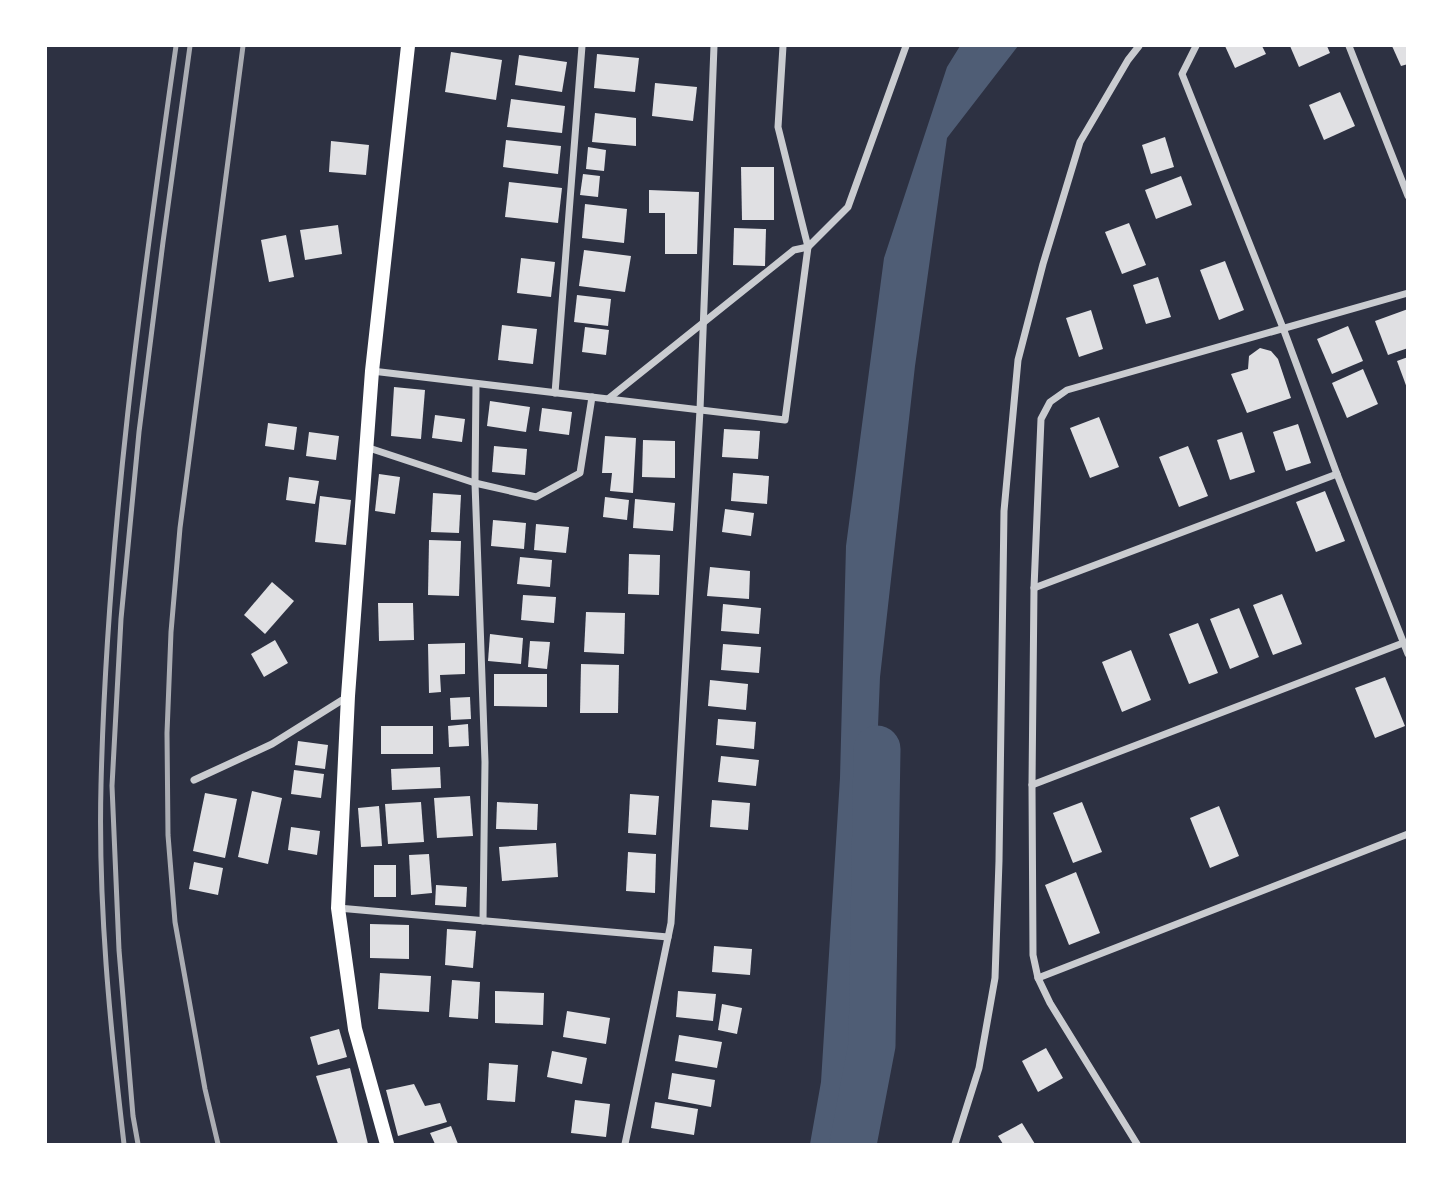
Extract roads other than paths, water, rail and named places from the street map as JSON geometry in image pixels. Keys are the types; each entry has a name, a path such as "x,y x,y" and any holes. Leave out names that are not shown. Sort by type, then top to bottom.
{"main road":[{"path":"387,1144 355,1029 338,908 348,696 372,372 408,46"}],"street":[{"path":"555,393 582,46"},
{"path":"625,1144 671,923 700,410 715,46"},
{"path":"372,372 785,420 808,247 778,127 783,46"},
{"path":"608,399 794,250 808,247 848,206 906,46"},
{"path":"955,1144 978,1068 995,978 1004,511 1018,360 1043,264 1080,142 1139,46"},
{"path":"1196,46 1182,74 1408,654"},
{"path":"1349,46 1408,197"},
{"path":"1137,1144 1050,1003 1038,978 1033,955 1034,588 1041,419 1050,402 1067,390 1408,293"},
{"path":"477,384 475,483 485,762 483,921"},
{"path":"366,447 475,483 536,497 580,473 592,397"},
{"path":"1034,588 1337,474"},
{"path":"1032,785 1403,643"},
{"path":"194,780 272,744 348,696"},
{"path":"1038,978 1408,834"},
{"path":"338,908 668,937"}],"water":[{"path":"960,46 1018,46 947,138 915,366 880,677 861,1144 810,1144 821,1082 840,778 846,546 884,258 947,67"}],"waterway":[{"path":"853,1144 872,1045 877,749"}],"railway":[{"path":"124,1144 110,1010 101,875 105,692 118,507 138,322 176,46"},
{"path":"138,1144 133,1116 119,950 112,786 121,619 139,432 190,46"},
{"path":"218,1144 205,1089 175,922 168,835 167,733 171,632 180,528 243,46"}]}
